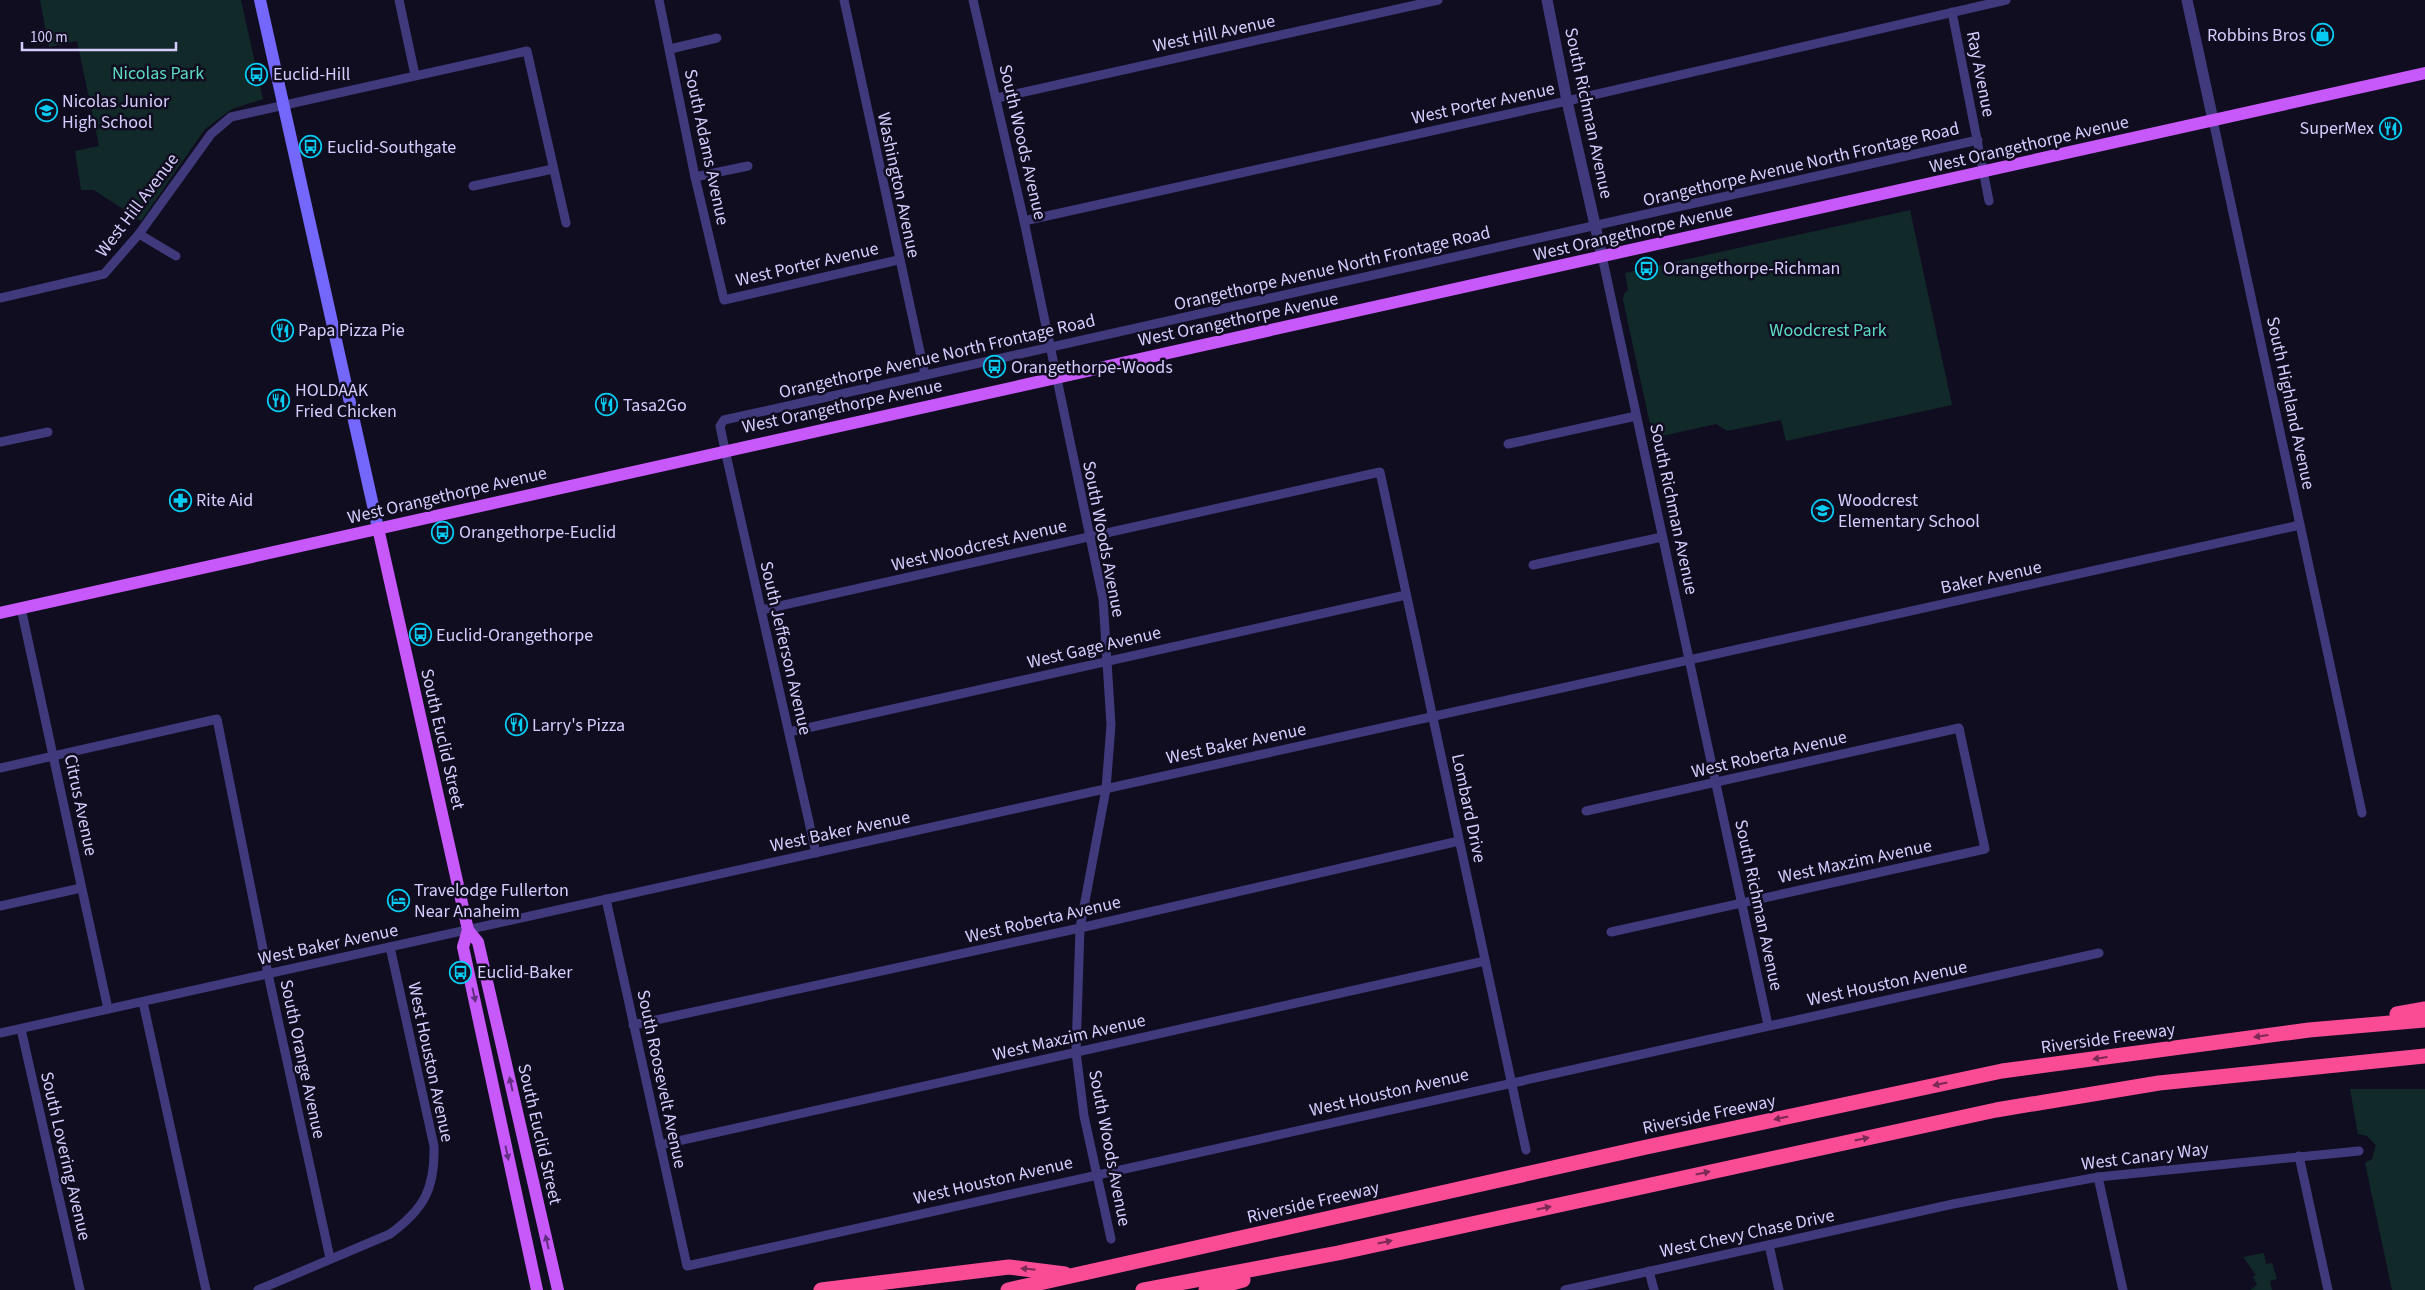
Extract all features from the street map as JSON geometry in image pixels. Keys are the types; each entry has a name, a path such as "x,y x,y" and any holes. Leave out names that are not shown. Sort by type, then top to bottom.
{"highway":[{"path":"2309,1030 2425,1009"},
{"name":"Riverside Freeway","path":"1008,1290 1632,1150 2002,1071 2309,1030 2425,1020"},
{"path":"1143,1290 1338,1253 1996,1110 2159,1083 2425,1056"},
{"path":"2399,1059 2425,1063"},
{"path":"1206,1290 1338,1253"},
{"path":"821,1290 1010,1267 1076,1275"}],"main road":[{"name":"South Euclid Street","path":"260,0 468,930 478,942 558,1290"},
{"name":"West Orangethorpe Avenue","path":"0,613 725,450 2425,73"},
{"name":"South Euclid Street","path":"468,930 463,947 537,1290"}],"street":[{"path":"399,0 415,75"},
{"name":"South Adams Avenue","path":"659,0 695,177 724,300"},
{"name":"Washington Avenue","path":"844,0 898,260 925,375"},
{"name":"South Woods Avenue","path":"973,0 1024,221 1103,599 1111,725 1106,789 1080,928 1076,1052 1084,1116 1111,1239"},
{"name":"West Hill Avenue","path":"997,98 1438,0"},
{"name":"South Richman Avenue","path":"1547,0 1567,101 1596,226 1768,1025"},
{"name":"West Porter Avenue","path":"1024,221 1567,101 2006,0"},
{"name":"South Highland Avenue","path":"2187,0 2362,813"},
{"name":"Ray Avenue","path":"1952,12 1989,201"},
{"path":"670,49 718,38"},
{"name":"West Hill Avenue","path":"0,298 104,274 139,234 211,134 231,117 283,104 527,51 553,169"},
{"name":"Orangethorpe Avenue North Frontage Road","path":"725,450 720,426 724,420 1978,140"},
{"path":"695,177 748,166"},
{"path":"473,186 553,169 566,223"},
{"path":"139,234 176,256"},
{"name":"West Porter Avenue","path":"724,300 898,260"},
{"path":"1508,444 1636,416"},
{"path":"0,442 48,432"},
{"name":"South Jefferson Avenue","path":"725,450 816,853"},
{"name":"West Woodcrest Avenue","path":"762,610 1380,472"},
{"name":"Lombard Drive","path":"1380,472 1526,1150"},
{"name":"Baker Avenue","path":"1688,660 2300,525"},
{"path":"1534,565 1662,537"},
{"name":"West Gage Avenue","path":"789,732 1406,595"},
{"name":"Citrus Avenue","path":"22,608 108,1009"},
{"name":"West Baker Avenue","path":"0,1033 1688,660"},
{"name":"South Orange Avenue","path":"54,756 217,719 268,974 330,1258"},
{"name":"West Roberta Avenue","path":"1586,811 1959,728"},
{"name":"West Maxzim Avenue","path":"1611,932 1985,849 1959,728"},
{"path":"0,768 54,756"},
{"name":"West Roberta Avenue","path":"633,1025 1080,928 1459,841"},
{"path":"0,906 81,888"},
{"name":"South Roosevelt Avenue","path":"606,899 686,1266"},
{"name":"West Houston Avenue","path":"258,1290 390,1234 409,1220 422,1205 431,1186 434,1146 390,947"},
{"name":"West Houston Avenue","path":"686,1266 2099,953"},
{"name":"West Maxzim Avenue","path":"660,1145 1485,962"},
{"path":"143,1002 206,1290"},
{"name":"South Lovering Avenue","path":"21,1029 80,1290"},
{"name":"West Canary Way","path":"1937,1208 2098,1177 2359,1151"},
{"path":"2299,1156 2328,1290"},
{"path":"2098,1177 2122,1290"},
{"name":"West Chevy Chase Drive","path":"1565,1290 1937,1208"},
{"path":"1769,1245 1779,1290"},
{"path":"1650,1271 1654,1290"}],"green space":[{"name":"Nicolas Park","path":"40,0 241,0 263,99 232,109 205,129 141,221 94,190 81,190 75,151 99,146 77,41 49,47"},
{"name":"Woodcrest Park","path":"1910,210 1952,405 1786,441 1781,420 1727,431 1716,424 1653,438 1623,300 1624,294 1628,290 1625,273"},
{"path":"2350,1089 2425,1089 2425,1290 2392,1290 2365,1163 2372,1159 2376,1145 2367,1136 2358,1134"},
{"path":"2264,1253 2266,1264 2272,1263 2277,1279 2270,1281 2272,1290 2250,1290 2257,1285 2253,1277 2256,1275 2243,1257"}],"place":[{"name":"Robbins Bros","path":"2322,35"},
{"name":"Euclid-Hill","path":"257,74"},
{"name":"Nicolas Junior High School","path":"46,111"},
{"name":"SuperMex","path":"2390,128"},
{"name":"Euclid-Southgate","path":"311,147"},
{"name":"Orangethorpe-Richman","path":"1647,268"},
{"name":"Papa Pizza Pie","path":"282,330"},
{"name":"Orangethorpe-Woods","path":"995,367"},
{"name":"HOLDAAK Fried Chicken","path":"279,400"},
{"name":"Tasa2Go","path":"607,405"},
{"name":"Rite Aid","path":"180,500"},
{"name":"Woodcrest Elementary School","path":"1822,510"},
{"name":"Orangethorpe-Euclid","path":"443,532"},
{"name":"Euclid-Orangethorpe","path":"420,635"},
{"name":"Larry's Pizza","path":"516,725"},
{"name":"Travelodge Fullerton Near Anaheim","path":"398,900"},
{"name":"Euclid-Baker","path":"461,972"}]}
